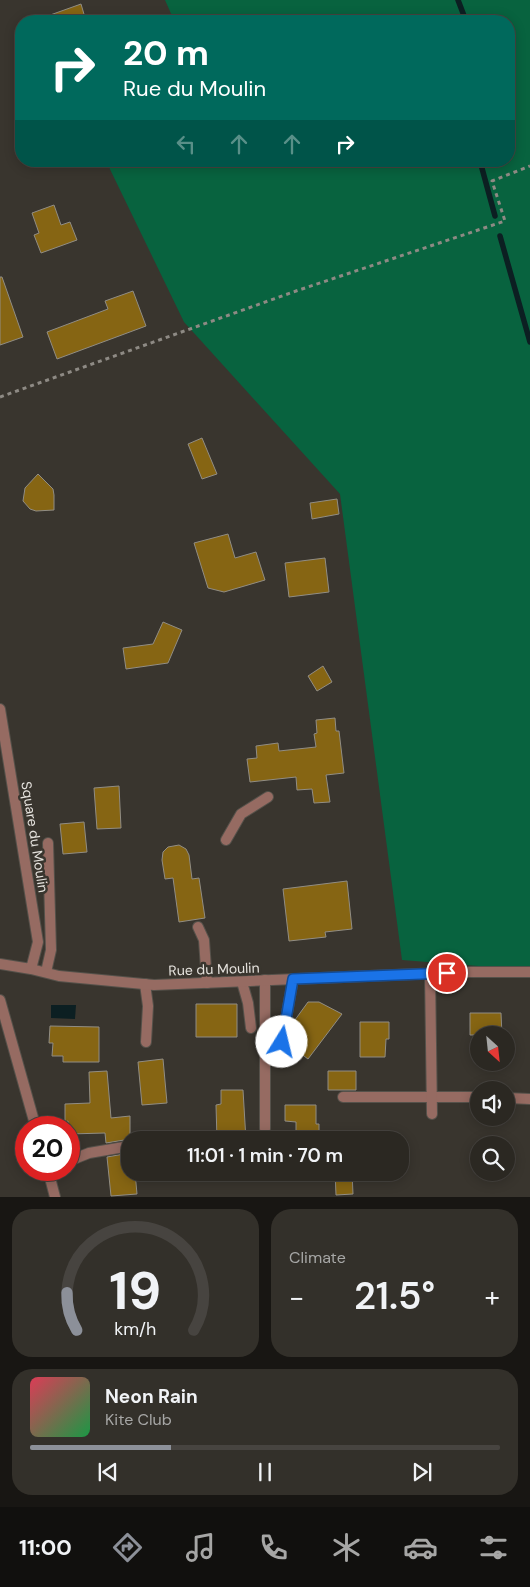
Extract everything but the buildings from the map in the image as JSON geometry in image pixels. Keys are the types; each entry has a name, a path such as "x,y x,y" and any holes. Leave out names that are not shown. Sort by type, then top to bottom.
{"street":[{"name":"Square du Moulin","path":"0,709 38,942 31,969"},
{"path":"226,840 241,814 268,797"},
{"path":"46,972 50,950 48,843"},
{"path":"198,927 204,940 207,983"},
{"name":"Rue du Moulin","path":"0,964 59,976 145,984 242,982 430,973 530,972"},
{"path":"430,973 432,1114"},
{"path":"289,1057 282,1042 293,979"},
{"path":"265,1129 266,980"},
{"path":"242,982 248,1003 251,1028"},
{"path":"145,984 148,1006 146,1042"},
{"path":"0,1000 33,1116"},
{"path":"344,1097 470,1097"},
{"path":"515,1098 530,1099"},
{"path":"80,1156 89,1152 121,1147"},
{"path":"51,1181 55,1197"}],"path":[{"path":"0,397 296,291 505,221 492,181 530,166"}],"green space":[{"path":"165,0 530,0 530,970 402,960 340,494 184,322 109,167 515,167 515,15 172,15"}],"water":[{"path":"51,1005 76,1005 75,1019 51,1018"}],"waterway":[{"path":"458,0 464,15"},
{"path":"482,167 495,216"},
{"path":"500,236 530,342"}],"route":[{"path":"282,1042 293,979 447,973"}]}
